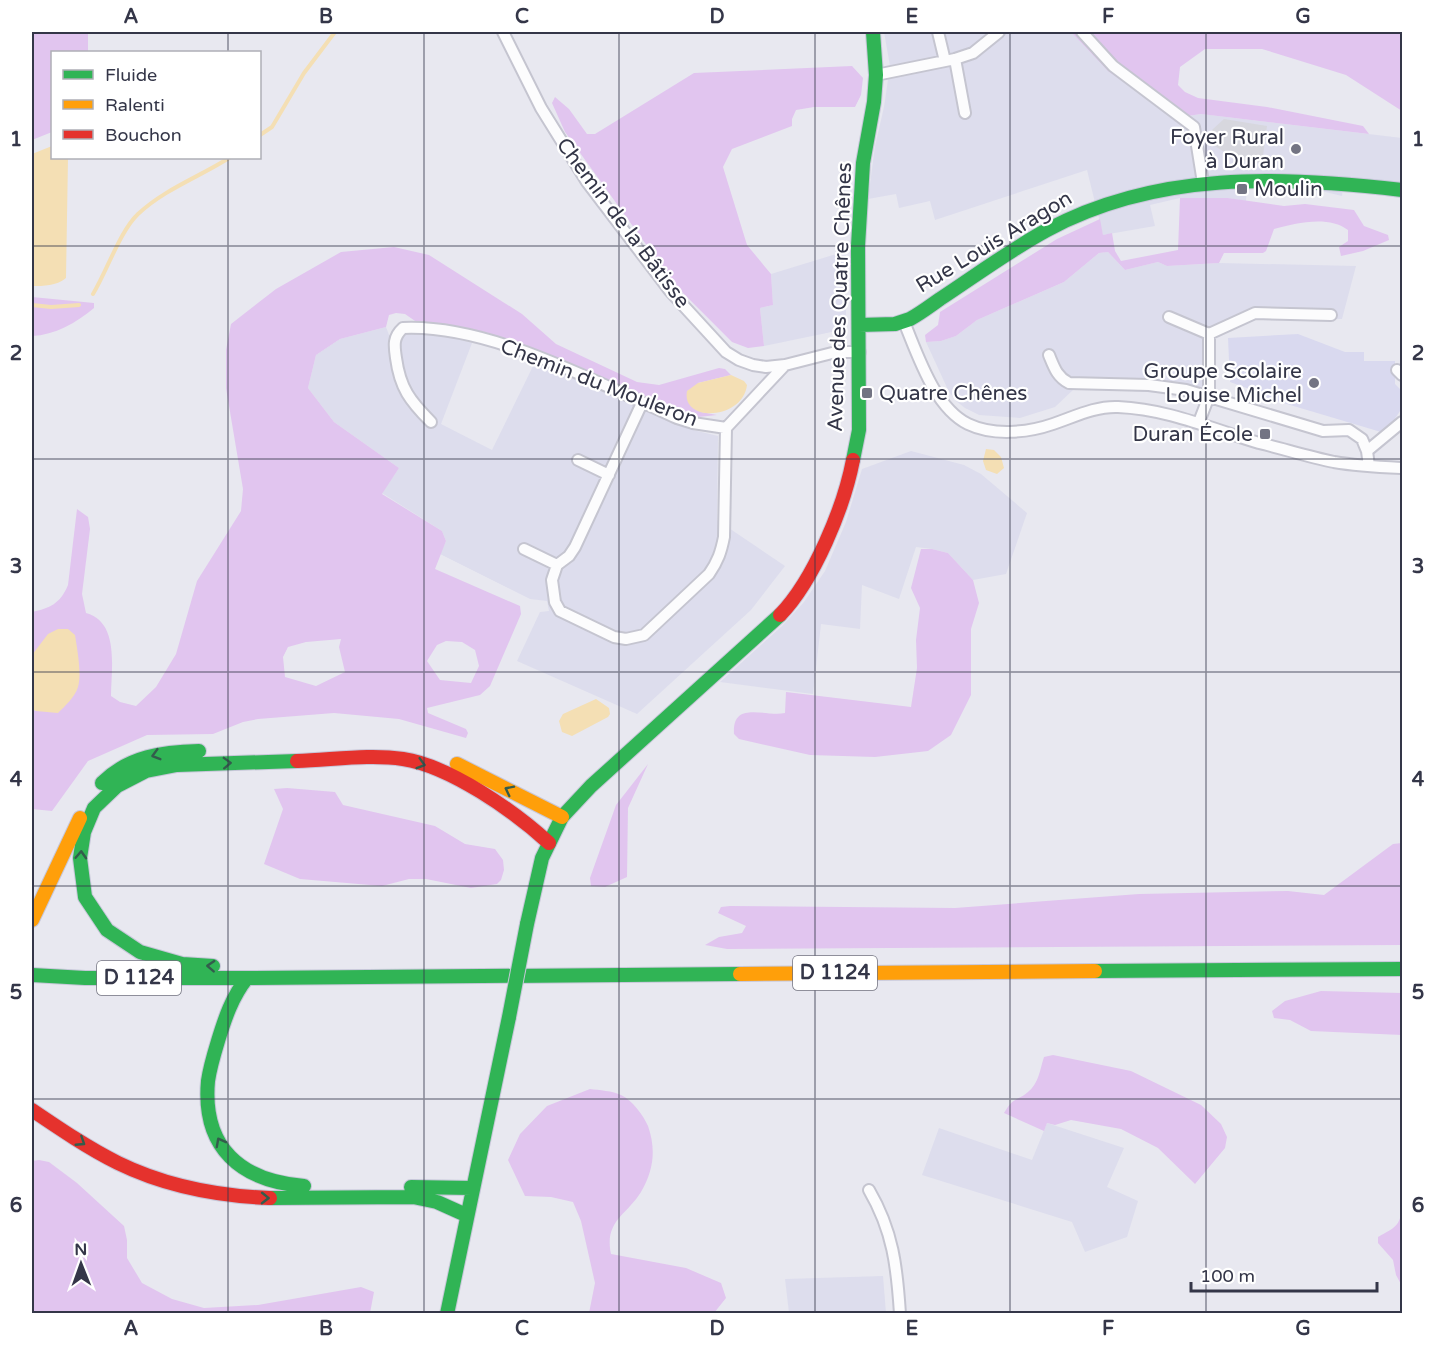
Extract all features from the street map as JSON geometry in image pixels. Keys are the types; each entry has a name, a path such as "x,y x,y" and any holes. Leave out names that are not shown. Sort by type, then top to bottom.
{"main road":[{"name":"Avenue des Quatre Chênes","path":"447,1314 527,924 542,858 549,843 562,817 591,786 790,605 804,583 834,522 852,465 859,430 858,246 863,163 874,102 876,75 873,32"},
{"name":"Rue Louis Aragon","path":"859,325 904,322 1029,241 1083,212 1140,194 1203,183 1241,180 1308,180 1402,190"},
{"path":"32,920 89,799 108,776 132,762 167,752 392,747 423,752 454,762 562,817"},
{"path":"267,978 245,968 182,964 140,952 106,930 85,897 80,858 84,832 94,808 117,786 146,771 177,765 404,759 446,771 523,819 549,843"},
{"name":"D 1124","path":"267,978 1402,969"},
{"name":"D 1124","path":"32,975 85,978 247,978"},
{"path":"267,978 247,978 233,996 210,1070 208,1089 212,1122 218,1140 227,1155 251,1175 272,1183 294,1186 472,1188"},
{"path":"32,1110 93,1150 132,1169 181,1186 252,1197 413,1197 437,1202 466,1215"}],"street":[{"name":"Chemin de la Bâtisse","path":"503,32 541,108 588,182 670,291 726,352 739,360 766,367 785,365 836,352 860,352"},
{"path":"938,32 950,60 965,113"},
{"path":"876,75 973,53 999,32"},
{"path":"1082,32 1113,66 1194,127 1203,183"},
{"path":"1169,316 1209,334 1255,313 1331,315"},
{"path":"904,322 938,397 951,412 967,424 985,430 1031,431 1090,411 1114,407 1140,408 1199,422 1257,442 1323,459 1402,468"},
{"name":"Chemin du Mouleron","path":"431,422 413,404 398,376 394,345 396,335 403,328 415,327 483,338 535,355 676,418 726,428"},
{"path":"1199,422 1209,396 1209,334"},
{"path":"1049,355 1058,374 1069,383 1149,385 1186,390 1323,431 1349,430 1362,439 1369,466"},
{"path":"642,403 575,547 569,556 557,565 552,580 552,591 560,611 614,638 626,639 644,635 709,574 721,553 724,537 726,428 785,365"},
{"path":"1367,452 1402,422"},
{"path":"578,460 609,475"},
{"path":"524,549 557,565"},
{"path":"869,1190 880,1209 895,1257 900,1314"}],"shaded area":[{"path":"32,32 88,32 88,51 51,51 51,132 32,140"},
{"path":"884,32 1071,32 1108,71 1174,118 1201,114 1402,138 1402,194 1343,187 1342,196 1317,190 1247,186 1246,201 1228,198 1180,198 1150,205 1155,226 1103,235 1087,170 935,220 930,201 899,208 896,194 868,199 890,66"},
{"path":"1071,32 1402,32 1402,111 1346,75 1262,49 1205,49 1180,67 1178,85 1185,92 1198,98 1267,107 1363,126 1369,134 1201,114 1174,118 1108,71"},
{"path":"852,66 863,78 861,95 855,107 814,107 796,110 792,126 732,149 723,167 747,245 771,274 773,305 760,308 764,346 748,348 732,342 676,286 565,132 552,103 555,97 569,109 587,134 595,134 694,73"},
{"path":"1224,119 1267,126 1262,163 1239,161 1213,145 1212,130"},
{"path":"51,146 51,159 68,159 66,278 45,286 32,286 32,154"},
{"path":"1180,198 1228,198 1284,206 1305,204 1354,210 1364,226 1388,235 1389,240 1363,251 1341,256 1339,247 1348,241 1348,230 1331,223 1312,222 1274,229 1266,251 1263,253 1224,253 1219,263 1167,266 1158,262 1125,270 1108,252 1099,253 1064,282 977,320 956,336 941,341 926,342 925,335 938,325 940,312 1057,239 1100,219 1103,235 1112,233 1115,251 1121,261 1178,250"},
{"path":"394,247 429,255 522,314 556,344 637,382 659,385 719,368 725,369 731,375 698,383 701,412 717,415 698,417 648,400 529,347 485,332 418,323 405,314 389,315 386,327 340,339 316,355 308,388 334,422 399,468 382,494 442,531 446,541 435,569 520,606 521,614 490,686 480,695 427,708 428,713 466,729 468,733 466,738 399,719 334,713 258,719 243,722 213,734 147,735 88,761 52,811 32,809 32,709 36,711 32,612 44,609 58,601 68,585 77,509 88,517 90,529 82,594 86,613 97,618 109,636 112,661 111,696 120,702 136,706 156,687 176,654 197,581 241,511 243,489 226,388 226,350 231,324 276,289 341,252","holes":["341,639 339,647 345,672 316,686 285,677 283,657 288,647 306,642","446,641 462,642 475,650 479,666 471,683 440,680 427,661 437,645"]},
{"path":"846,251 846,329 764,346 760,308 773,305 771,274"},
{"path":"1108,252 1125,270 1158,262 1167,266 1219,263 1356,266 1342,319 1256,319 1214,337 1215,393 1209,406 1178,394 1101,389 1073,390 1055,407 1020,418 979,415 956,401 949,392 926,342 941,341 956,336 977,320 1064,282 1099,253"},
{"path":"32,297 94,303 94,308 65,327 32,336"},
{"path":"386,327 389,335 421,333 453,336 472,343 441,424 492,450 535,362 674,423 718,436 717,520 785,566 751,610 637,714 517,661 540,612 549,611 547,601 530,599 440,554 446,541 442,531 382,493 399,468 334,422 308,388 316,355 340,339"},
{"name":"Groupe Scolaire Louise Michel","path":"1298,334 1345,352 1364,352 1364,361 1395,361 1395,384 1402,391 1402,408 1392,423 1381,432 1253,394 1252,390 1230,382 1228,338"},
{"path":"731,375 744,381 747,385 743,397 735,405 725,411 713,413 693,408 688,401 687,391 698,383"},
{"path":"986,449 994,450 1001,457 1004,468 997,474 986,470 983,461"},
{"path":"911,451 964,465 981,474 1027,513 1006,574 973,580 948,553 916,547 899,599 862,585 860,629 821,624 813,694 720,682 782,626 804,602 825,571 846,522 862,469"},
{"path":"921,549 948,553 973,580 979,603 971,629 971,695 951,735 928,751 875,757 810,755 739,739 734,734 738,717 751,712 785,713 786,692 911,707 917,668 916,640 920,608 911,588"},
{"path":"58,629 68,629 75,635 79,668 77,691 58,713 36,711 32,709 32,655 48,634"},
{"path":"596,699 609,708 608,717 572,736 562,732 559,721 563,714"},
{"path":"648,764 628,808 627,877 605,887 591,886 590,878 616,805"},
{"path":"274,789 335,792 343,805 435,826 465,844 495,849 503,860 504,870 501,880 497,884 471,888 426,879 409,879 382,886 300,879 264,864 283,809"},
{"path":"1402,843 1402,945 727,949 705,945 719,937 742,933 746,926 718,913 721,907 730,906 955,908 1139,894 1288,891 1324,895 1393,844"},
{"path":"1321,991 1402,993 1402,1035 1311,1031 1290,1020 1274,1018 1272,1011 1285,1001"},
{"path":"1053,1055 1131,1071 1201,1105 1221,1124 1227,1137 1225,1148 1195,1184 1158,1148 1121,1129 1071,1120 1055,1125 1047,1123 1044,1131 1004,1113 1013,1102 1035,1084 1044,1057"},
{"path":"590,1089 621,1095 630,1101 646,1122 651,1135 653,1151 649,1176 641,1192 614,1226 610,1243 611,1254 686,1268 721,1283 726,1298 714,1313 589,1313 595,1283 581,1221 573,1202 551,1197 525,1196 508,1160 520,1134 547,1106"},
{"path":"1047,1123 1124,1148 1107,1187 1138,1201 1127,1237 1085,1252 1072,1222 922,1175 939,1128 1032,1160"},
{"path":"32,1161 49,1162 77,1183 124,1226 127,1258 142,1283 172,1299 204,1308 258,1305 361,1287 374,1292 370,1313 32,1313"},
{"path":"1402,1207 1402,1286 1396,1275 1393,1260 1378,1243 1378,1237 1396,1226"},
{"path":"883,1276 886,1313 789,1313 785,1279"}],"waterway":[{"path":"261,134 272,127 304,73 335,32"},
{"path":"93,294 131,221 148,205 171,190 227,159"},
{"path":"32,305 51,307 79,305"}],"traffic: fast":[{"path":"853,460 859,430 858,246 863,163 874,102 876,75 873,32"},
{"path":"859,325 895,324 910,319 1047,230 1089,211 1132,197 1176,188 1266,181 1357,185 1402,190"},
{"path":"527,924 542,858 562,817 591,786 780,615"},
{"path":"102,783 123,767 147,757 199,751"},
{"path":"213,966 182,964 140,952 107,930 85,897 80,858 84,832 94,808 117,786 146,771 177,765 297,761"},
{"path":"509,1017 527,924"},
{"path":"1095,971 1402,969"},
{"path":"32,975 85,978 247,978 740,974"},
{"path":"247,978 229,1008 211,1066 208,1081 208,1105 212,1125 219,1142 230,1157 244,1168 262,1177 304,1186"},
{"path":"447,1314 509,1017"},
{"path":"411,1187 472,1188"},
{"path":"270,1198 413,1197 437,1202 466,1215"}],"traffic: slow":[{"path":"457,764 562,817"},
{"path":"32,920 80,818"},
{"path":"740,974 1095,971"}],"traffic: jam":[{"path":"780,615 804,583 826,542 843,499 853,460"},
{"path":"297,761 377,757 421,763 461,780 481,792 518,817 549,843"},
{"path":"32,1110 107,1157 154,1178 211,1192 270,1198"}],"place":[{"name":"Foyer Rural à Duran","path":"1296,149"},
{"name":"Moulin","path":"1242,189"},
{"name":"Groupe Scolaire Louise Michel","path":"1314,383"},
{"name":"Quatre Chênes","path":"867,393"},
{"name":"Duran École","path":"1265,434"}]}
